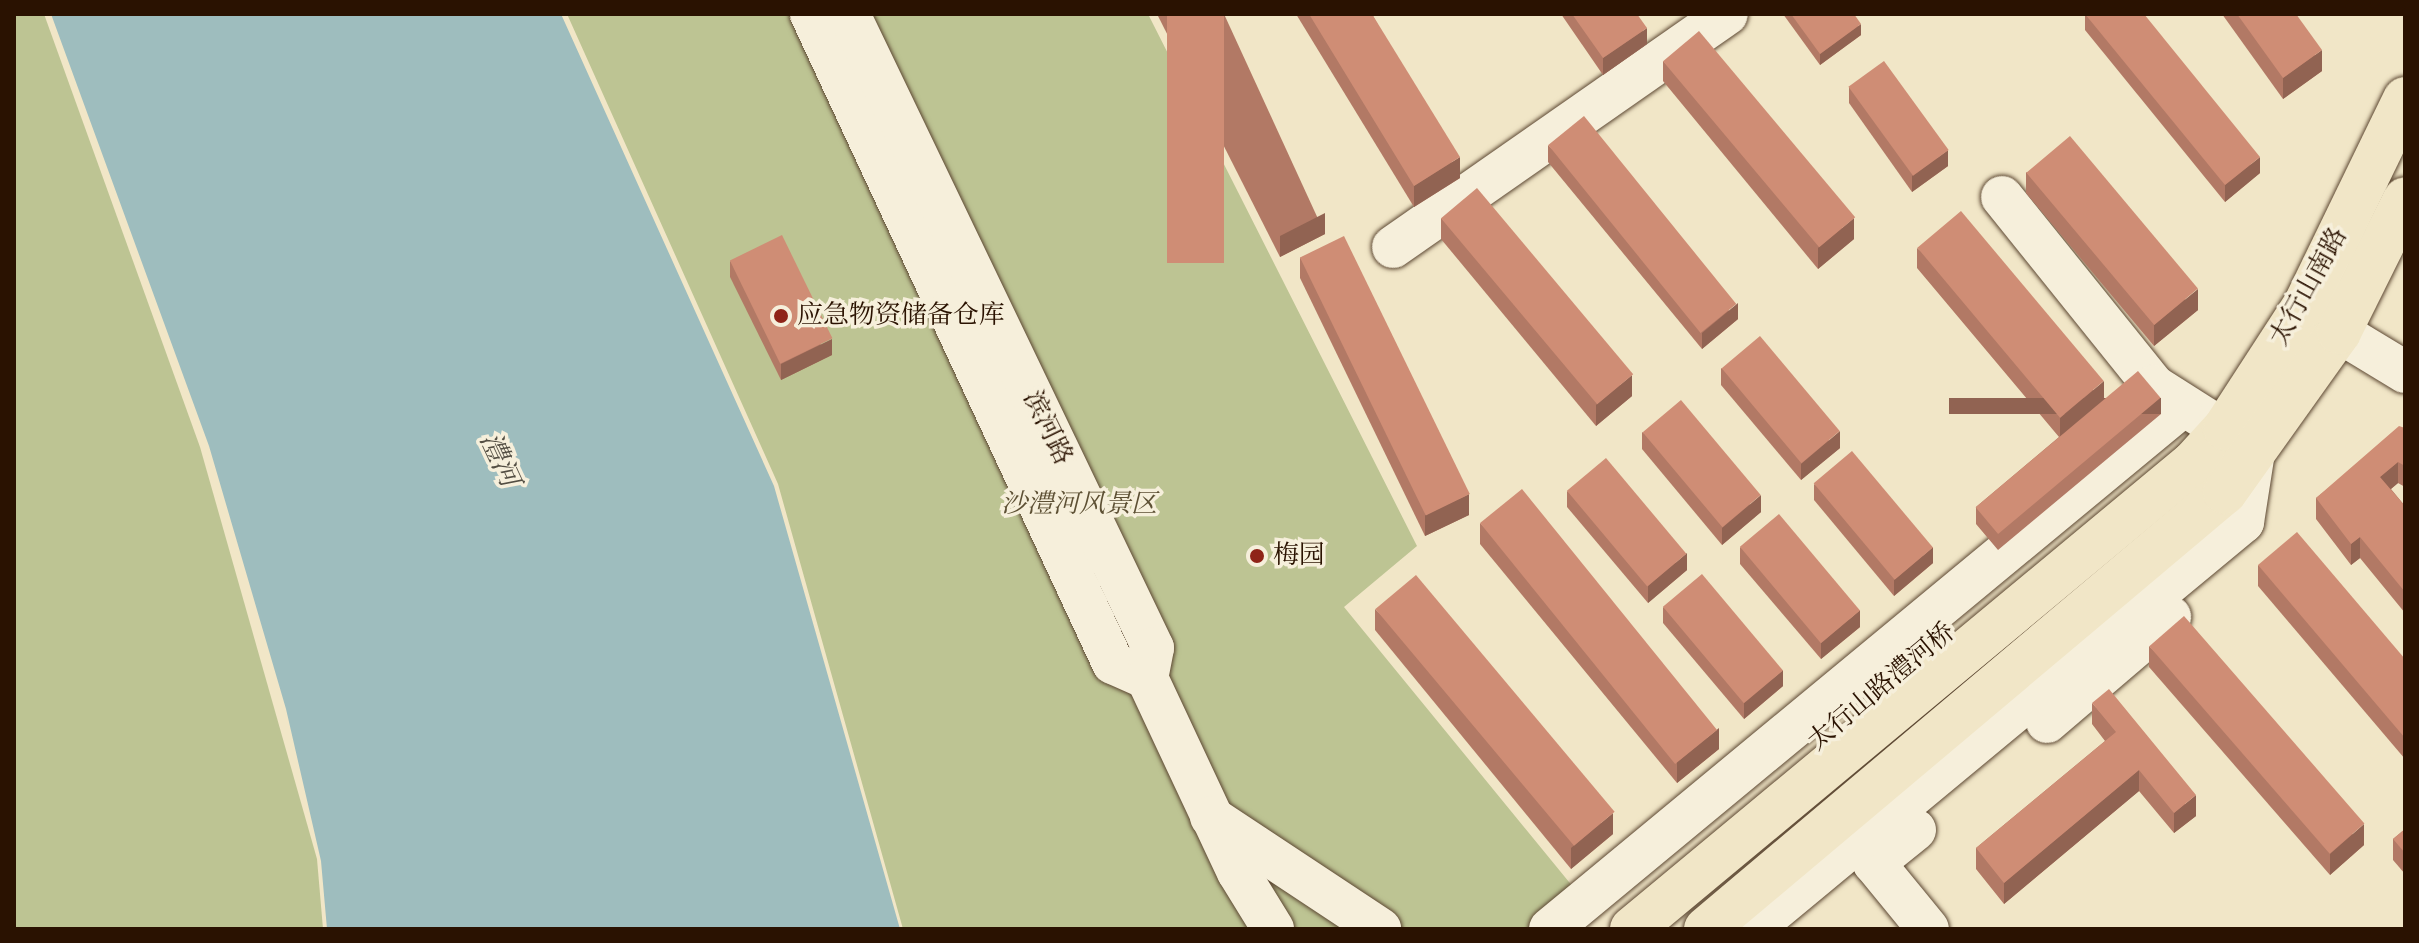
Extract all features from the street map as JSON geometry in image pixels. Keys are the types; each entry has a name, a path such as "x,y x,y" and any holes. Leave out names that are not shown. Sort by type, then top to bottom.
{"main road":[{"name":"太行山南路","path":"2234,507 2239,443 2405,99"},
{"name":"太行山南路","path":"2239,443 2339,332 2405,199"},
{"name":"太行山南路","path":"2181,439 2239,443"},
{"name":"太行山路澧河桥","path":"1632,929 2181,439"},
{"path":"1706,929 2234,507"}],"street":[{"path":"811,14 957,280"},
{"name":"滨河路","path":"849,14 957,280 1153,648 1147,678 1210,817 1273,929"},
{"path":"1393,247 1727,14"},
{"path":"1550,929 2181,439 2154,386 2002,197"},
{"path":"2339,332 2405,372"},
{"name":"太行山路澧河桥","path":"1593,929 2181,439"},
{"path":"1793,929 2123,660 2225,565 2267,508 2239,443"},
{"path":"1752,929 2234,507"},
{"path":"1210,817 1380,929"},
{"path":"1874,863 1928,929"}],"green space":[{"path":"14,14 44,14 200,447 317,859 323,929 14,929"},
{"name":"沙澧河风景区","path":"567,14 1148,14 1417,546 1344,607 1578,893 1534,929 903,929 778,484"}],"water":[{"name":"澧河","path":"51,14 561,14 774,486 900,929 327,929 321,861 286,709 209,446"}],"building":[{"path":"1167,14 1224,14 1224,263 1167,263"},
{"path":"1309,14 1372,14 1460,157 1414,186"},
{"path":"1572,14 1637,14 1647,28 1603,58"},
{"path":"1791,14 1854,14 1861,24 1820,54"},
{"path":"2085,14 2144,14 2260,157 2225,185"},
{"path":"2237,14 2296,14 2322,50 2283,78"},
{"path":"1699,31 1855,217 1819,247 1663,61"},
{"path":"1884,61 1949,150 1913,176 1848,87"},
{"path":"1584,116 1736,304 1701,333 1548,145"},
{"path":"2070,136 2198,288 2154,325 2026,173"},
{"path":"1477,188 1633,374 1597,404 1441,218"},
{"path":"1961,211 2104,381 2060,418 1917,248"},
{"name":"应急物资储备仓库","path":"782,235 832,338 780,364 730,260"},
{"path":"1344,236 1470,494 1426,515 1300,257"},
{"path":"1760,336 1840,431 1801,463 1722,368"},
{"path":"2138,371 2160,398 1998,534 1976,507"},
{"path":"1681,400 1761,495 1722,527 1643,432"},
{"path":"2399,426 2405,428 2405,466 2398,462 2380,477 2405,506 2405,592 2360,537 2351,544 2316,498"},
{"path":"1852,451 1933,548 1895,580 1814,483"},
{"path":"1606,458 1686,554 1647,587 1567,491"},
{"path":"1522,489 1717,730 1675,764 1480,523"},
{"path":"1779,514 1860,611 1821,643 1740,547"},
{"path":"2297,532 2405,659 2405,738 2258,565"},
{"path":"1702,574 1783,671 1744,703 1663,607"},
{"path":"1416,575 1615,812 1574,846 1375,609"},
{"path":"2184,616 2364,824 2330,854 2149,646"},
{"path":"2109,689 2196,795 2174,813 2139,770 2004,883 1976,848 2116,732 2092,703"},
{"path":"2405,829 2405,853 2393,839"}],"place":[{"name":"应急物资储备仓库","path":"781,316"},
{"name":"梅园","path":"1257,556"}]}
